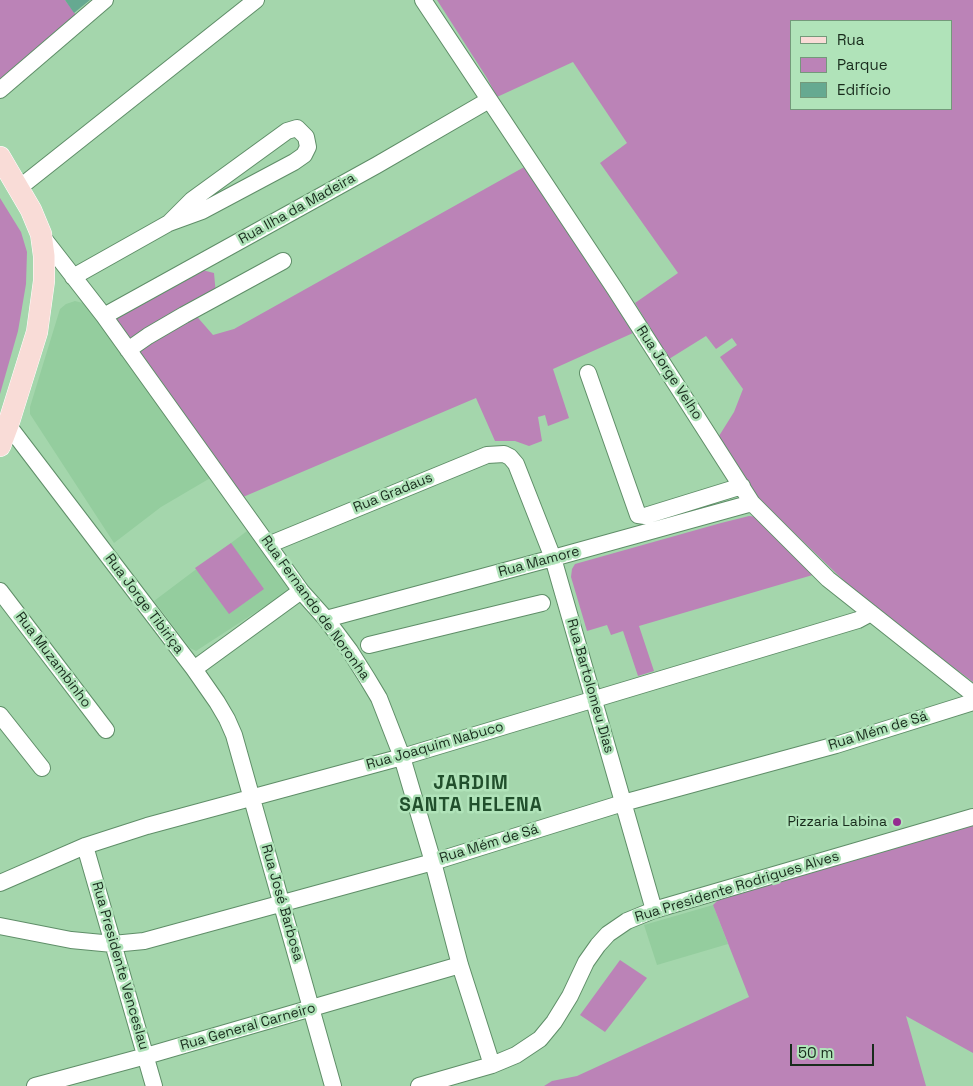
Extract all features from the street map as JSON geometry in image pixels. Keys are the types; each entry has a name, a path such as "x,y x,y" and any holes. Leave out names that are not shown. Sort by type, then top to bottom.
{"main road":[{"path":"0,157 32,210 41,234 44,256 44,282 37,332 0,446"}],"street":[{"path":"0,90 105,0"},
{"path":"19,188 256,0"},
{"name":"Rua Jorge Velho","path":"423,0 620,298 752,503 828,580 973,694"},
{"name":"Rua Ilha da Madeira","path":"104,316 377,165 489,100"},
{"path":"73,277 170,224 202,211 294,162 304,155 308,147 306,137 297,128 287,130 192,200 170,224"},
{"name":"Rua Fernando de Noronha","path":"41,234 104,316 301,591 326,619 368,678 379,698 402,757 433,862 460,964 492,1065"},
{"path":"128,350 184,315 283,261"},
{"path":"588,373 638,516 645,516 742,486"},
{"name":"Rua Jorge Tibiriça","path":"8,426 217,702 234,735 251,797"},
{"name":"Rua Gradaus","path":"268,545 487,455 504,454 510,457 516,464"},
{"name":"Rua Bartolomeu Dias","path":"516,464 553,558 654,910"},
{"name":"Rua Mamore","path":"326,619 752,503"},
{"name":"Rua Muzambinho","path":"0,591 106,730"},
{"path":"194,670 301,591"},
{"path":"369,645 542,603"},
{"name":"Rua Joaquim Nabuco","path":"0,883 85,846 147,826 402,757 858,620 871,613"},
{"name":"Rua Mém de Sá","path":"0,926 71,940 113,944 144,941 433,862 623,803 836,745 973,702"},
{"path":"0,715 42,768"},
{"name":"Rua José Barbosa","path":"251,797 283,904 333,1086"},
{"name":"Rua Presidente Rodrigues Alves","path":"419,1086 492,1065 516,1055 540,1039 554,1022 570,996 586,962 598,945 608,934 627,921 654,910 973,817"},
{"name":"Rua Presidente Venceslau","path":"85,846 154,1086"},
{"name":"Rua General Carneiro","path":"35,1086 146,1056 460,964"}],"shaded area":[{"path":"75,301 83,303 90,308 212,477 161,507 114,543 30,414 30,407 60,309 66,304"},
{"path":"247,531 290,590 196,651 190,648 154,601"},
{"path":"713,905 728,944 657,965 644,925"}],"green space":[{"path":"0,0 65,0 76,15 0,86"},
{"path":"437,0 973,0 973,682 864,600 760,500 745,480 719,436 734,412 743,389 720,357 737,345 732,338 716,349 706,336 669,359 635,303 678,273 600,163 627,143 573,62 497,97"},
{"path":"526,166 633,333 553,369 569,418 548,426 545,415 538,417 542,441 529,446 515,441 495,441 476,398 243,497 114,317 202,270 214,273 216,295 186,304 213,335 234,329"},
{"path":"0,198 21,232 27,252 26,284 18,331 0,394"},
{"path":"749,516 758,517 816,574 639,626 654,671 638,676 623,631 611,635 607,625 587,631 571,577 575,564"},
{"path":"231,543 264,589 229,614 195,568"},
{"path":"969,825 973,826 973,1053 906,1016 926,1086 544,1086 552,1081 577,1076 749,997 713,905 720,898"},
{"path":"620,960 647,978 605,1032 580,1015"}],"building":[{"path":"65,0 90,0 74,13"}],"place":[{"name":"Pizzaria Labina","path":"897,822"}],"district":[{"name":"JARDIM SANTA HELENA","path":"471,795"}]}
